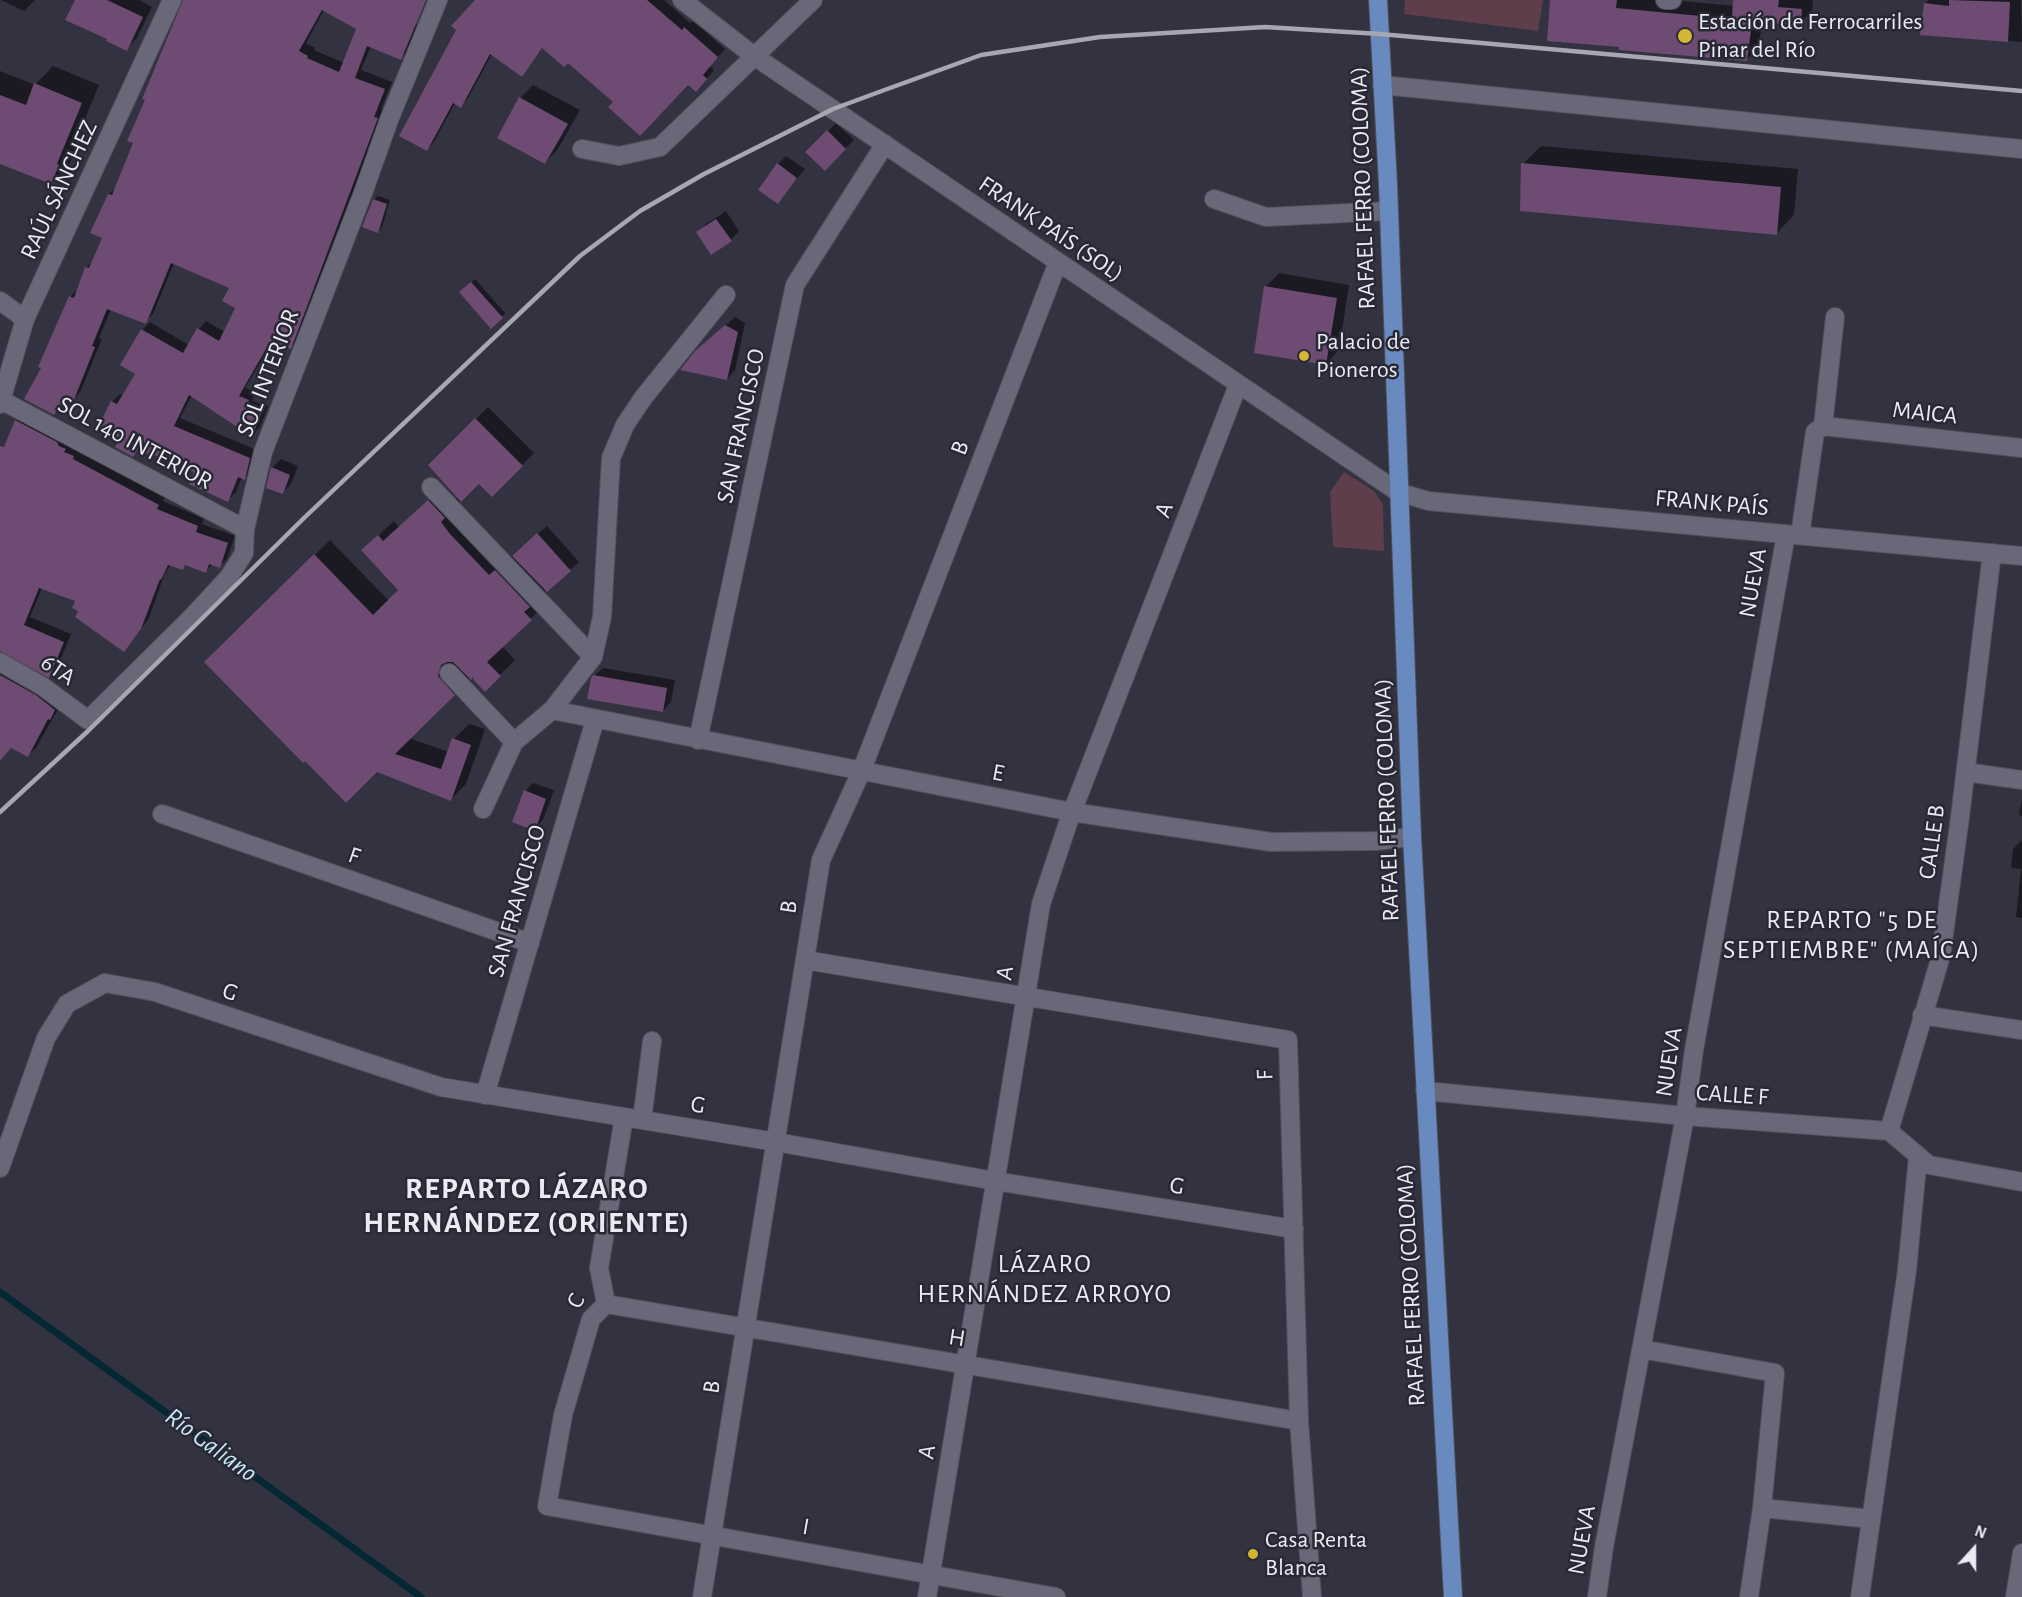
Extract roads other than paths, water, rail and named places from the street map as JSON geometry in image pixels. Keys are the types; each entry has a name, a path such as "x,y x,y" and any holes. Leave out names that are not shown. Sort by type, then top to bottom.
{"main road":[{"name":"RAFAEL FERRO (COLOMA)","path":"1378,0 1389,212 1412,837 1453,1597"}],"street":[{"name":"RAÚL SÁNCHEZ","path":"1,402 26,320 172,0"},
{"name":"SOL INTERIOR","path":"88,720 190,620 230,577 244,553 245,529 263,452 389,120 438,0"},
{"name":"FRANK PAÍS (SOL)","path":"682,0 754,56 1398,492"},
{"path":"582,149 619,156 660,147 813,0"},
{"path":"1665,0 1672,0"},
{"path":"1383,86 2022,149"},
{"name":"SAN FRANCISCO","path":"698,740 795,285 885,144"},
{"path":"1214,199 1266,217 1389,212"},
{"name":"B","path":"702,1597 821,860 861,772 1058,262"},
{"path":"483,809 514,742 552,710 593,657 602,617 611,458 625,425 643,398 726,295"},
{"path":"0,301 26,320"},
{"name":"NUEVA","path":"1597,1597 1604,1547 1685,1116 1696,1038 1793,535 1815,432 1823,426 1836,317"},
{"name":"A","path":"927,1597 1041,903 1072,812 1238,385"},
{"name":"SOL 140 INTERIOR","path":"1,402 245,529"},
{"name":"MAICA","path":"1823,426 2022,448"},
{"path":"431,487 593,657"},
{"name":"FRANK PAÍS","path":"1398,492 1428,501 2022,556"},
{"name":"CALLE B","path":"1889,1131 1941,956 1992,553"},
{"name":"6TA","path":"0,662 42,686 88,720"},
{"path":"449,673 514,742"},
{"name":"E","path":"552,710 1072,812 1271,842 1375,841 1412,837"},
{"name":"SAN FRANCISCO","path":"485,1095 530,943 587,718"},
{"path":"1966,772 2022,780"},
{"name":"F","path":"162,814 530,943"},
{"name":"F","path":"805,960 1288,1040 1299,1421 1312,1597"},
{"name":"G","path":"0,1168 46,1038 67,1004 105,983 155,992 441,1087 1294,1229"},
{"path":"1922,1015 2022,1030"},
{"name":"C","path":"547,1506 562,1415 591,1319 606,1304 599,1268 652,1041"},
{"name":"CALLE F","path":"1425,1091 1685,1116 1889,1131"},
{"path":"1889,1131 1929,1165 2022,1182"},
{"path":"1860,1597 1907,1270 1918,1157"},
{"name":"H","path":"606,1304 1299,1421"},
{"path":"1641,1349 1775,1373 1762,1508 1749,1597"},
{"name":"I","path":"547,1506 1056,1597"},
{"path":"1762,1508 1871,1519"},
{"path":"2015,1597 2022,1553"}],"waterway":[{"name":"Río Galiano","path":"0,1292 421,1597"}],"railway":[{"path":"0,812 88,731 304,518 580,256 640,211 704,174 833,109 981,55 1100,37 1265,27 1380,34 2022,91"}],"place":[{"name":"Estación de Ferrocarriles Pinar del Río","path":"1685,36"},
{"name":"Palacio de Pioneros","path":"1304,356"},
{"name":"Casa Renta Blanca","path":"1253,1554"}],"district":[{"name":"REPARTO \"5 DE SEPTIEMBRE\" (MAÍCA)","path":"1852,935"},
{"name":"REPARTO LÁZARO HERNÁNDEZ (ORIENTE)","path":"527,1206"},
{"name":"LÁZARO HERNÁNDEZ ARROYO","path":"1045,1279"}]}
